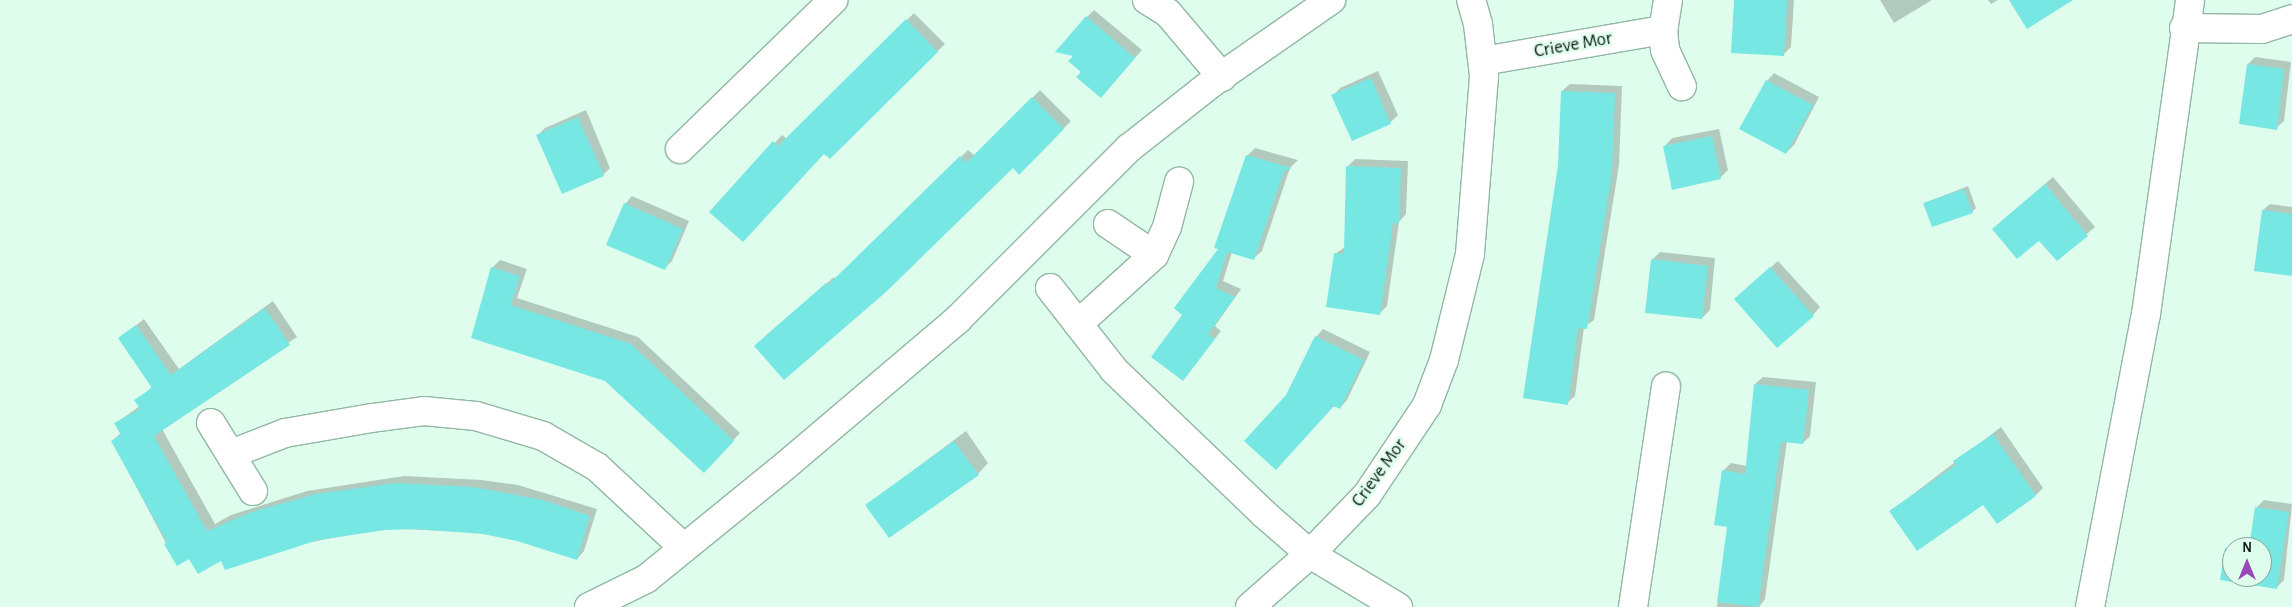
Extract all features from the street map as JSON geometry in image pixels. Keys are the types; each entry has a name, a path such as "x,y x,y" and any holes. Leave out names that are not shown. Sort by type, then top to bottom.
{"street":[{"path":"680,149 833,0"},
{"path":"1147,0 1168,13 1222,77"},
{"path":"589,607 646,579 683,547 779,471 958,319 1129,148 1222,77 1330,0"},
{"name":"Crieve Mor","path":"1250,607 1310,554 1367,495 1427,405 1444,360 1470,254 1483,61 1471,0"},
{"path":"1668,0 1663,30 1672,69 1682,86"},
{"path":"2090,607 2146,314 2184,28 2190,0"},
{"path":"2184,28 2262,29 2292,19"},
{"name":"Crieve Mor","path":"1483,61 1663,30"},
{"path":"1078,324 1154,255 1167,227 1179,182"},
{"path":"1108,224 1154,255"},
{"path":"1050,288 1114,370 1310,554 1398,607"},
{"path":"1632,607 1666,386"},
{"path":"231,454 285,433 372,418 424,411 476,416 543,436 597,467 683,547"},
{"path":"211,423 253,491"}],"building":[{"path":"1734,0 1787,0 1784,56 1731,53"},
{"path":"2009,0 2073,0 2027,29"},
{"path":"1086,16 1135,58 1101,98 1076,77 1081,72 1068,61 1073,56 1055,52"},
{"path":"906,19 938,52 830,159 824,154 743,242 709,212 773,141 778,146"},
{"path":"2247,64 2284,69 2277,130 2239,124"},
{"path":"1371,78 1391,124 1352,141 1331,95"},
{"path":"1766,80 1813,105 1786,154 1739,129"},
{"path":"1561,91 1615,93 1612,173 1587,329 1578,328 1568,405 1523,398 1558,165"},
{"path":"1032,97 1064,129 1019,175 1013,168 886,292 784,380 754,346 826,283 828,285 960,156 966,163"},
{"path":"578,117 604,176 562,194 536,135"},
{"path":"1712,136 1721,179 1672,190 1663,146"},
{"path":"1246,155 1292,168 1284,171 1254,260 1227,252 1216,288 1235,297 1208,334 1215,339 1183,381 1151,357 1182,315 1174,308 1218,249 1214,248"},
{"path":"1346,166 1401,168 1399,223 1393,223 1380,315 1326,307 1334,253 1344,254"},
{"path":"2045,184 2088,236 2057,261 2039,241 2017,259 1992,229"},
{"path":"1964,189 1973,213 1932,227 1923,203"},
{"path":"624,203 683,229 665,270 606,245"},
{"path":"2262,210 2292,214 2292,276 2254,271"},
{"path":"1651,259 1708,266 1702,319 1645,313"},
{"path":"491,267 520,276 511,305 631,344 734,441 704,473 605,381 471,338"},
{"path":"1770,267 1814,316 1777,348 1734,299"},
{"path":"265,308 290,345 154,436 207,531 252,512 316,494 396,483 473,487 543,500 590,516 577,560 517,541 483,534 416,529 385,530 318,540 225,570 221,561 198,574 189,559 177,566 164,544 167,542 111,441 121,435 114,423 140,409 134,400 152,388 118,338 136,325 171,375"},
{"path":"1315,336 1364,360 1340,409 1334,406 1276,470 1244,441 1286,395"},
{"path":"1754,384 1809,390 1803,444 1781,442 1758,607 1717,602 1727,527 1714,525 1722,470 1745,474"},
{"path":"1993,434 2036,496 1997,524 1983,505 1917,551 1889,511 1956,465 1953,461"},
{"path":"954,441 979,475 889,538 865,505"},
{"path":"2255,507 2289,512 2277,589 2264,587 2272,587 2272,537 2250,537"}]}
